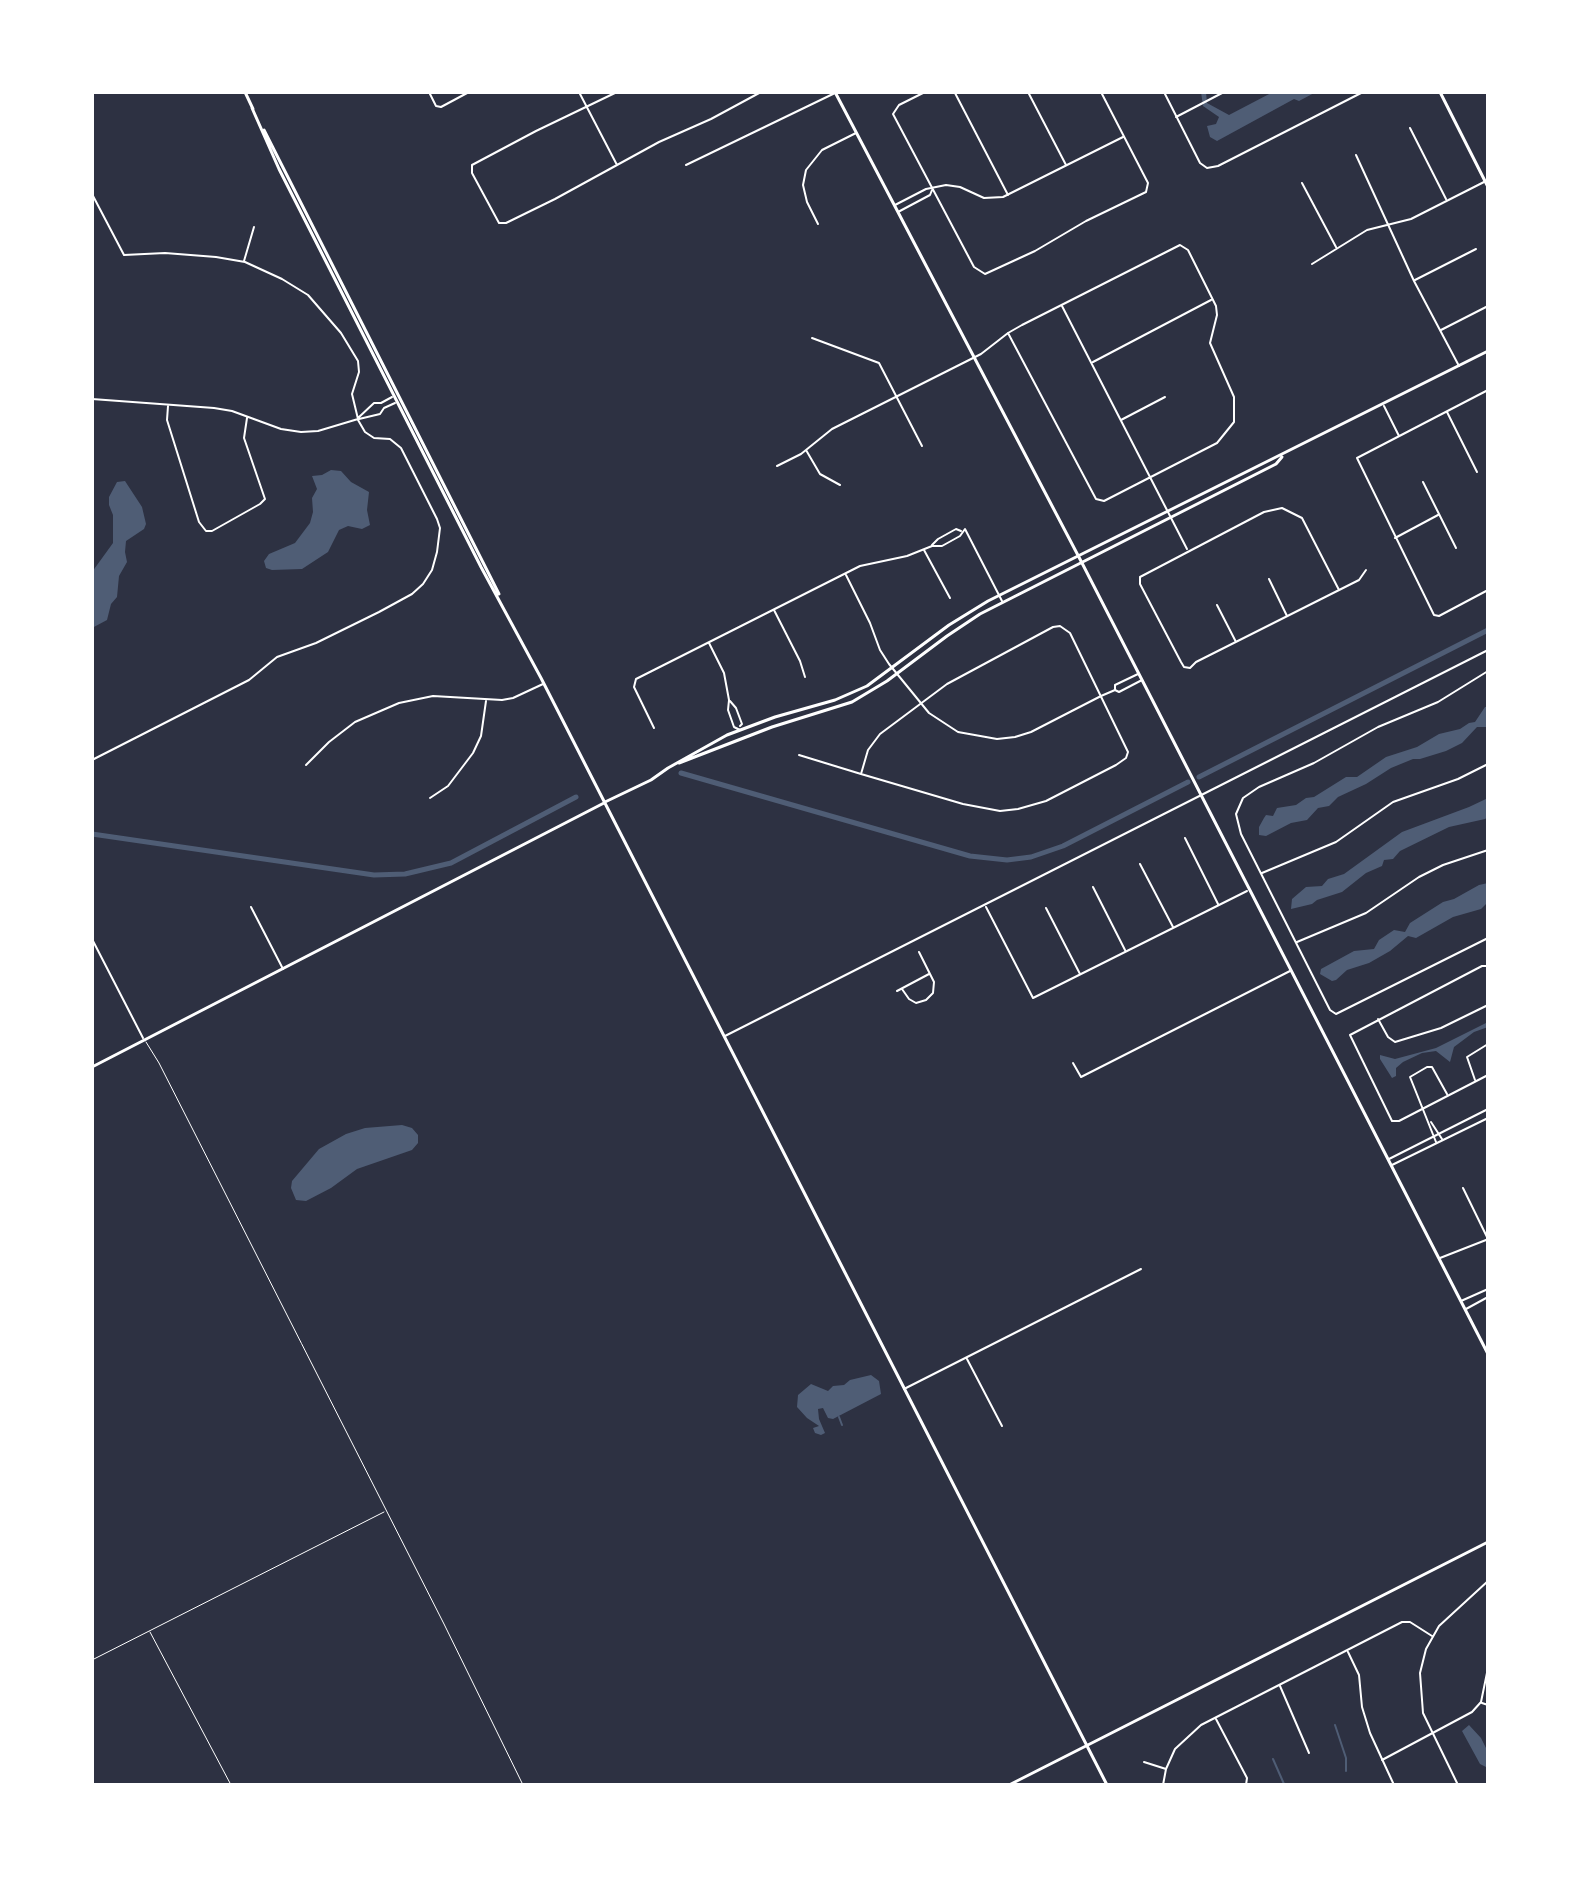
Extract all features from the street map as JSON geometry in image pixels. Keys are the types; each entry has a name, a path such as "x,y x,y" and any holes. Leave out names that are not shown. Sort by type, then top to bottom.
{"main road":[{"path":"245,92 279,168 1107,1785"},
{"path":"836,92 1079,556 1488,1354"},
{"path":"1440,92 1488,187"},
{"path":"668,768 763,730 842,706 897,674 959,627 1002,602 1276,464 1282,457 1488,351"},
{"path":"92,1067 651,780 740,729 844,696 893,668 949,625 999,596 1272,457 1282,457"},
{"path":"1009,1785 1488,1542"}],"street":[{"path":"429,92 436,106 441,107 469,92"},
{"path":"579,92 617,165"},
{"path":"617,92 474,163 472,173 495,218 502,224 555,199 761,92"},
{"path":"686,165 836,92"},
{"path":"925,92 895,109 895,120 980,274 1035,251 1148,188 1101,92"},
{"path":"1028,92 1067,166"},
{"path":"1164,92 1200,163 1207,168 1218,166 1363,92"},
{"path":"1176,117 1224,92"},
{"path":"955,93 1008,195"},
{"path":"1410,128 1447,200"},
{"path":"818,224 803,185 806,170 822,150 856,133"},
{"path":"895,206 926,189 951,185 984,198 1008,195 1124,136"},
{"path":"1356,155 1414,281 1459,366"},
{"path":"1312,264 1367,230 1411,219 1485,181"},
{"path":"1302,183 1336,248"},
{"path":"898,212 930,195 933,188"},
{"path":"92,194 124,255 165,253 244,262 308,295 341,333 358,361 358,381 352,394 357,417 365,432 374,438 390,439 401,448 440,528 432,570 412,594 316,643 277,657 249,680 92,760"},
{"path":"244,262 254,227"},
{"path":"777,466 806,450 832,429 975,357 1008,333 1180,245 1188,250 1217,315 1210,343 1234,397 1234,422 1217,443 1104,501 1096,499 1008,333"},
{"path":"1414,281 1476,249"},
{"path":"1091,363 1212,299"},
{"path":"1061,305 1188,550"},
{"path":"1440,330 1488,306"},
{"path":"812,338 879,363 922,446"},
{"path":"1488,390 1357,458 1434,615 1439,616 1488,590"},
{"path":"357,417 374,403 397,395"},
{"path":"1121,420 1165,397"},
{"path":"92,399 232,411 301,432 318,431 357,417 380,414 384,408 400,400"},
{"path":"168,405 167,420 199,522 202,528 212,531 265,499 244,438 247,417"},
{"path":"1383,405 1399,436"},
{"path":"1446,411 1477,472"},
{"path":"806,450 820,474 840,485"},
{"path":"1423,482 1456,548"},
{"path":"1339,590 1302,518 1282,508 1264,512 1140,577 1140,584 1184,667 1190,668 1196,662 1359,580 1366,570"},
{"path":"1395,538 1439,515"},
{"path":"932,546 956,529 963,530"},
{"path":"654,728 634,682 860,566 947,543 960,536 963,530"},
{"path":"963,530 1002,602"},
{"path":"924,549 950,598"},
{"path":"845,573 880,650 897,674 943,725 958,732 997,739 1031,732 1101,696 1115,690 1119,692 1142,680"},
{"path":"1269,579 1287,616"},
{"path":"1217,605 1236,642"},
{"path":"774,609 805,677"},
{"path":"799,755 861,774 963,804 1000,811 1046,801 1116,765 1128,752 1070,633 1060,626 963,674 921,704 874,740 861,774"},
{"path":"708,642 724,673 730,717 734,727 740,729 742,724 734,704 729,700"},
{"path":"723,1037 1488,650"},
{"path":"1488,671 1438,702 1378,727 1321,759 1259,787 1243,798 1236,814 1239,829 1330,1010 1336,1014 1488,938"},
{"path":"1115,690 1115,685 1139,673"},
{"path":"1124,681 1128,687"},
{"path":"306,765 355,722 395,704 433,696 486,700 513,698 544,684"},
{"path":"430,798 448,786 473,753 481,736 486,700"},
{"path":"730,717 738,714"},
{"path":"1261,873 1336,842 1393,802 1458,779 1488,764"},
{"path":"1185,838 1218,905"},
{"path":"1296,942 1366,913 1419,877 1443,865 1488,850"},
{"path":"1140,864 1173,928"},
{"path":"1093,887 1126,951"},
{"path":"985,906 1033,998 1248,890"},
{"path":"251,907 283,969"},
{"path":"1046,908 1080,975"},
{"path":"92,939 144,1040"},
{"path":"902,989 913,1002 921,1003 931,997 934,989 930,973 919,952"},
{"path":"1487,966 1350,1035 1392,1121 1399,1121 1488,1075"},
{"path":"1073,1063 1081,1077 1291,970"},
{"path":"897,991 930,973"},
{"path":"1378,1019 1388,1037 1395,1042 1441,1028 1488,1005"},
{"path":"1476,1082 1466,1059 1470,1053 1488,1044"},
{"path":"1436,1142 1410,1082 1414,1073 1427,1067 1434,1069 1448,1096"},
{"path":"1388,1159 1488,1109"},
{"path":"1391,1165 1488,1118"},
{"path":"1429,1121 1442,1139"},
{"path":"1439,1258 1488,1239 1463,1188"},
{"path":"903,1390 1141,1269"},
{"path":"1461,1301 1488,1284"},
{"path":"1465,1309 1488,1297"},
{"path":"967,1358 1002,1426"},
{"path":"1458,1785 1423,1713 1420,1689 1422,1661 1432,1636 1448,1615 1488,1581"},
{"path":"1163,1785 1166,1769 1181,1742 1201,1725 1405,1621 1432,1636"},
{"path":"1347,1651 1359,1675 1366,1723 1394,1785"},
{"path":"1382,1760 1467,1717 1481,1702 1488,1668"},
{"path":"1279,1685 1309,1753"},
{"path":"1481,1702 1488,1705"},
{"path":"1215,1718 1247,1778 1247,1784"},
{"path":"1144,1762 1166,1769"}],"lane":[{"path":"144,1040 166,1077 523,1785"},
{"path":"92,1660 386,1511"},
{"path":"149,1631 231,1785"}],"water":[{"path":"1201,92 1206,92 1207,103 1229,115 1273,92 1316,92 1299,101 1294,99 1217,141 1210,137 1207,126 1216,124 1219,117 1203,106"},
{"path":"331,470 341,471 351,482 369,492 367,510 370,525 362,529 348,526 339,530 328,552 302,569 266,568 264,561 269,554 295,543 310,523 312,498 317,489 312,476"},
{"path":"125,481 142,507 146,524 144,529 126,541 127,562 119,576 117,597 111,604 107,620 92,628 92,572 113,543 113,515 109,497 117,482"},
{"path":"1488,707 1488,727 1477,727 1462,743 1391,768 1338,797 1329,806 1318,808 1307,820 1291,823 1266,836 1259,835 1259,827 1266,815 1273,816 1277,808 1296,805 1346,777 1357,777 1386,757 1475,722"},
{"path":"1488,798 1488,817 1485,819 1449,827 1400,851 1393,859 1384,860 1382,866 1366,873 1342,892 1291,909 1292,899 1306,887 1322,886 1328,879 1344,874 1402,832"},
{"path":"1488,883 1488,902 1481,909 1453,917 1416,938 1408,936 1390,951 1369,963 1347,970 1336,980 1320,974 1321,969 1354,951 1374,949 1379,940 1394,930 1405,932 1410,923 1443,902"},
{"path":"1488,1022 1488,1027 1474,1032 1454,1047 1450,1062 1436,1051 1422,1053 1403,1062 1392,1078 1380,1059 1380,1055 1395,1059 1436,1048"},
{"path":"402,1125 412,1128 418,1135 418,1143 412,1150 357,1169 306,1201 296,1200 291,1188 292,1181 319,1149 346,1134 365,1128"},
{"path":"871,1375 879,1381 881,1394 833,1419 828,1418 823,1408 818,1409 825,1433 821,1435 815,1433 813,1428 819,1426 797,1407 798,1395 811,1384 828,1391 833,1386"},
{"path":"1469,1725 1488,1752 1486,1767 1480,1764 1462,1731"}],"waterway":[{"path":"1199,777 1488,630"},
{"path":"681,773 970,856 1007,860 1031,857 1063,846 1188,782"},
{"path":"92,834 374,875 405,874 451,863 576,797"},
{"path":"839,1417 842,1425"},
{"path":"1335,1725 1346,1758 1346,1771"},
{"path":"1273,1759 1284,1784"}]}
